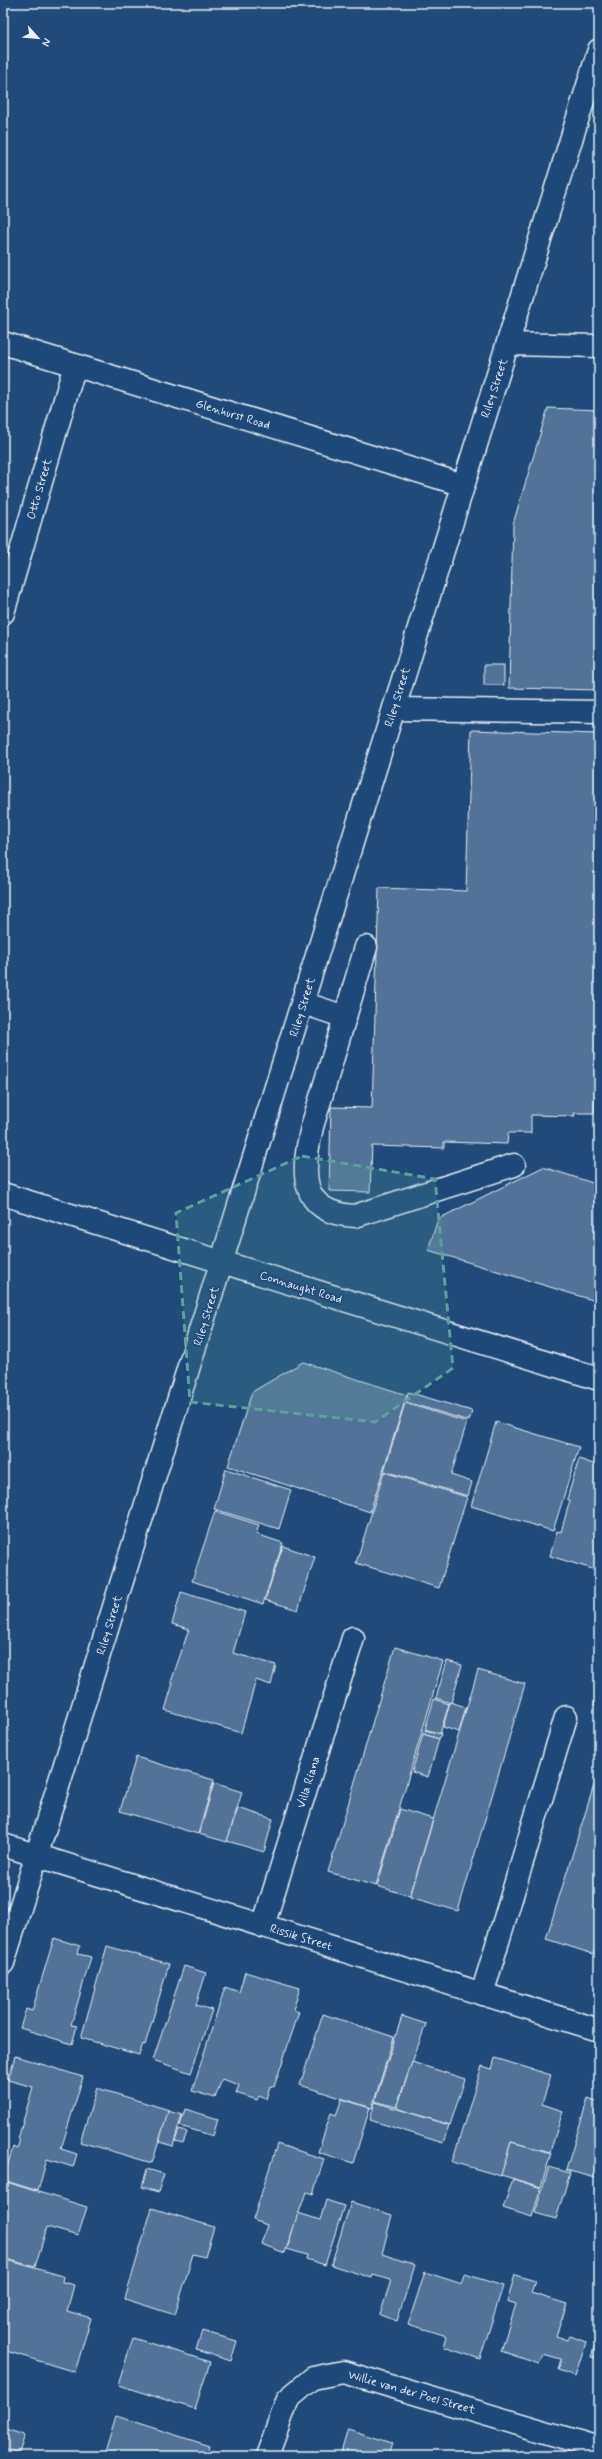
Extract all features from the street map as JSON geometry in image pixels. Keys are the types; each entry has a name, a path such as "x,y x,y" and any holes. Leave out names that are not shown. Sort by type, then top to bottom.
{"street":[{"name":"Riley Street","path":"3,1963 223,1262 599,50"},
{"name":"Glenhurst Road","path":"3,343 463,485"},
{"path":"508,344 599,346"},
{"name":"Otto Street","path":"3,613 75,365"},
{"path":"394,709 599,712"},
{"path":"366,947 312,1127 305,1158 307,1187 318,1204 336,1214 355,1216 514,1165"},
{"path":"303,1003 345,1017"},
{"name":"Connaught Road","path":"3,1194 599,1379"},
{"name":"Villa Riana","path":"263,1926 353,1638"},
{"path":"482,1994 566,1717"},
{"name":"Rissik Street","path":"3,1845 599,2030"},
{"name":"Willie van der Poel Street","path":"267,2456 288,2399 313,2378 343,2372 599,2448"}],"highlighted area":[{"path":"302,1156 435,1179 453,1368 375,1422 190,1402 176,1213"}],"building":[{"path":"548,408 599,410 599,690 509,688 513,524"},
{"path":"484,665 504,665 504,685 484,685"},
{"path":"471,730 599,734 599,1065 596,1065 594,1113 574,1113 575,1116 531,1115 531,1133 508,1133 507,1144 444,1142 444,1148 372,1146 370,1192 329,1191 331,1107 372,1108 379,888 466,891"},
{"path":"543,1167 599,1185 599,1302 428,1250 438,1219"},
{"path":"303,1362 407,1395 370,1512 228,1466 252,1392"},
{"path":"408,1392 472,1411 469,1421 406,1402"},
{"path":"405,1403 467,1422 451,1475 472,1482 468,1496 384,1471"},
{"path":"496,1422 579,1447 553,1531 471,1506"},
{"path":"579,1459 599,1466 599,1571 550,1556 557,1531 561,1532 570,1500 567,1499"},
{"path":"226,1469 291,1490 279,1529 214,1509"},
{"path":"384,1472 467,1497 439,1588 356,1563"},
{"path":"215,1511 259,1525 256,1534 283,1543 263,1604 192,1581"},
{"path":"283,1546 315,1557 298,1610 265,1600"},
{"path":"181,1592 245,1612 233,1653 276,1665 271,1685 256,1680 241,1733 165,1710 173,1683 171,1682 189,1629 172,1624"},
{"path":"395,1647 443,1661 376,1886 328,1872"},
{"path":"447,1661 462,1665 451,1703 436,1698"},
{"path":"478,1670 525,1684 458,1911 410,1897"},
{"path":"599,1688 599,1707 594,1705"},
{"path":"434,1699 449,1704 440,1734 425,1729"},
{"path":"450,1702 466,1707 459,1732 443,1727"},
{"path":"425,1730 441,1734 439,1739 423,1734"},
{"path":"423,1734 439,1739 428,1777 412,1772"},
{"path":"136,1757 214,1780 198,1834 120,1811"},
{"path":"599,1769 599,1936 593,1954 546,1939"},
{"path":"214,1783 242,1792 227,1842 199,1834"},
{"path":"238,1808 273,1819 264,1852 227,1841"},
{"path":"400,1809 433,1819 410,1896 377,1886"},
{"path":"599,1937 599,1955 594,1954"},
{"path":"54,1938 80,1946 78,1954 91,1957 71,2025 77,2026 72,2044 20,2028 26,2009 32,2011"},
{"path":"107,1946 169,1964 145,2045 143,2044 139,2055 81,2038"},
{"path":"184,1966 206,1973 196,2005 212,2010 191,2073 153,2060"},
{"path":"245,1972 300,1988 293,2010 299,2012 274,2087 270,2086 266,2099 259,2096 257,2100 236,2093 239,2085 222,2079 215,2098 192,2091 225,1987 239,1992"},
{"path":"323,2014 394,2037 372,2108 300,2085"},
{"path":"402,2016 426,2024 396,2107 375,2101"},
{"path":"15,2056 83,2077 61,2149 77,2154 73,2167 47,2159 38,2191 3,2180 13,2147 17,2149 20,2139 18,2139 33,2087 8,2080"},
{"path":"495,2058 551,2075 542,2104 563,2111 550,2152 511,2142 501,2176 452,2162 482,2066 492,2069"},
{"path":"412,2062 465,2079 450,2125 397,2108"},
{"path":"97,2088 169,2110 152,2163 80,2142"},
{"path":"588,2098 599,2102 599,2179 566,2170"},
{"path":"342,2099 370,2108 353,2163 318,2152 331,2113 336,2115"},
{"path":"375,2102 449,2125 443,2143 370,2120"},
{"path":"185,2109 218,2119 213,2136 180,2126"},
{"path":"168,2111 182,2115 173,2146 159,2142"},
{"path":"179,2130 187,2132 183,2143 175,2141"},
{"path":"511,2142 551,2153 541,2187 501,2175"},
{"path":"277,2144 324,2159 313,2194 306,2192 285,2253 261,2244 267,2225 253,2220"},
{"path":"549,2167 570,2173 556,2219 535,2213"},
{"path":"147,2169 164,2174 158,2192 142,2187"},
{"path":"513,2179 541,2188 532,2217 503,2208"},
{"path":"3,2181 87,2207 78,2236 47,2227 35,2267 3,2258"},
{"path":"326,2200 344,2206 325,2265 306,2259 307,2255 287,2249 298,2213 320,2220"},
{"path":"351,2202 392,2215 382,2254 415,2265 397,2321 380,2315 391,2280 373,2275 372,2278 331,2265"},
{"path":"152,2208 214,2227 205,2257 193,2254 175,2315 125,2299"},
{"path":"3,2259 63,2276 62,2282 74,2285 67,2311 91,2318 75,2372 3,2350"},
{"path":"425,2272 462,2284 465,2274 503,2286 480,2359 444,2347 447,2336 408,2324"},
{"path":"515,2275 535,2281 531,2293 567,2304 556,2336 568,2340 570,2336 586,2342 575,2376 558,2370 561,2359 543,2354 539,2364 501,2351 516,2304 507,2301"},
{"path":"202,2331 237,2341 231,2361 196,2350"},
{"path":"599,2331 599,2359 591,2357"},
{"path":"133,2338 210,2362 195,2409 118,2385"},
{"path":"116,2416 210,2446 207,2456 104,2455"},
{"path":"3,2428 25,2435 19,2453 3,2448"},
{"path":"348,2429 392,2443 388,2456 340,2456"}]}
